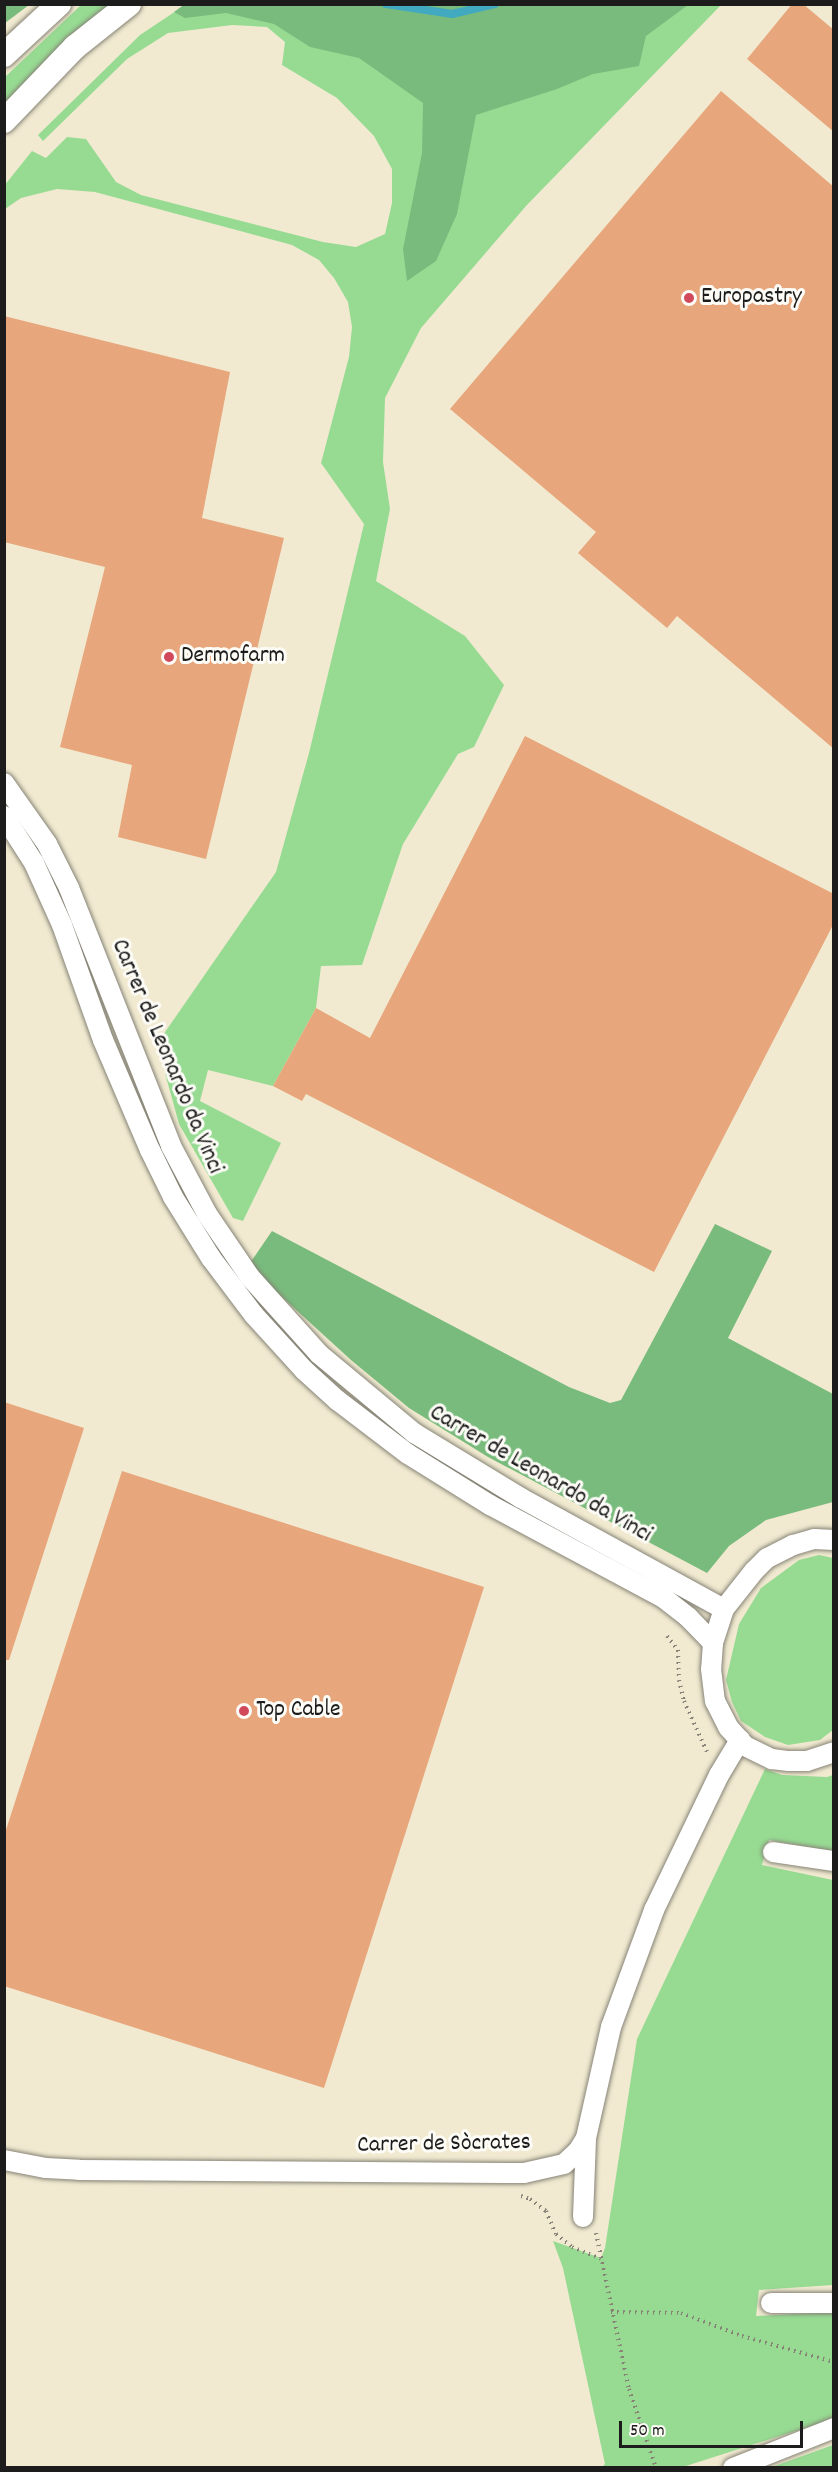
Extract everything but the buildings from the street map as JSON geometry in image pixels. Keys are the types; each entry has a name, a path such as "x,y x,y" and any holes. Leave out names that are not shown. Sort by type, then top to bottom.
{"street":[{"path":"4,55 59,4"},
{"path":"4,121 75,47 129,4"},
{"name":"Carrer de Leonardo da Vinci","path":"4,783 47,844 69,888 171,1146 207,1214 250,1277 320,1354 414,1433 521,1498 724,1609"},
{"name":"Carrer de Leonardo da Vinci","path":"4,816 34,863 62,925 107,1050 154,1160 211,1258 254,1314 304,1370 337,1400 408,1454 490,1505 665,1599 688,1617 713,1643"},
{"path":"834,1530 824,1539 793,1545 767,1558 754,1571 724,1609 713,1643 711,1670 715,1701 728,1727 746,1746 772,1759 789,1761 807,1761 834,1752"},
{"name":"Carrer de Sòcrates","path":"4,2160 46,2168 79,2170 524,2173 564,2164 578,2151 586,2138 611,2027 630,1969 654,1910 719,1775 740,1740"},
{"path":"773,1852 834,1861"},
{"path":"583,2217 586,2138"},
{"path":"771,2303 834,2303"},
{"path":"733,2468 834,2428"}],"path":[{"path":"667,1636 678,1650 681,1691 693,1723 706,1747 706,1758"},
{"path":"510,2193 530,2199 546,2211 556,2234 572,2247 601,2259 629,2389 656,2468"},
{"path":"611,2312 681,2313 742,2337 834,2362"}],"green space":[{"path":"5,4 29,4 29,5 5,23"},
{"path":"185,4 688,5 646,36 639,66 593,74 557,89 476,115 457,214 436,261 407,281 403,249 422,153 423,103 359,58 310,47 274,24 226,13 185,18 174,12"},
{"path":"81,5 112,5 5,105 5,77"},
{"path":"185,5 721,5 526,206 421,328 385,398 383,462 390,509 376,581 465,636 504,685 474,747 458,754 403,844 362,965 321,966 316,1008 273,1086 208,1070 200,1101 281,1143 243,1221 233,1218 179,1124 165,1073 163,1035 276,872 309,753 364,524 321,463 349,357 352,327 348,302 334,278 319,260 292,245 95,192 57,189 21,198 5,209 4,186 32,151 46,158 67,137 86,139 116,182 141,195 323,242 356,247 385,234 392,203 392,169 374,136 337,98 282,65 285,42 267,27 232,25 168,33 127,59 43,141 38,135 140,35"},
{"path":"715,1224 772,1251 728,1338 833,1394 833,1502 766,1520 729,1546 707,1573 488,1457 409,1408 351,1360 248,1266 272,1231 569,1387 610,1403 621,1400"},
{"path":"819,1555 833,1558 833,1730 820,1740 788,1745 765,1737 741,1721 732,1702 726,1680 739,1624 761,1588 799,1560"},
{"path":"765,1769 782,1775 827,1777 833,1775 833,1851 769,1840 762,1865 833,1880 833,2285 759,2290 756,2316 833,2312 833,2419 686,2466 602,2467 605,2464 563,2268 553,2241 601,2258 605,2248 637,2039"},
{"path":"833,2445 833,2467 772,2467"}],"waterway":[{"path":"386,4 452,14 495,4"}],"place":[{"name":"Europastry","path":"689,298"},
{"name":"Dermofarm","path":"169,657"},
{"name":"Top Cable","path":"244,1711"}]}
